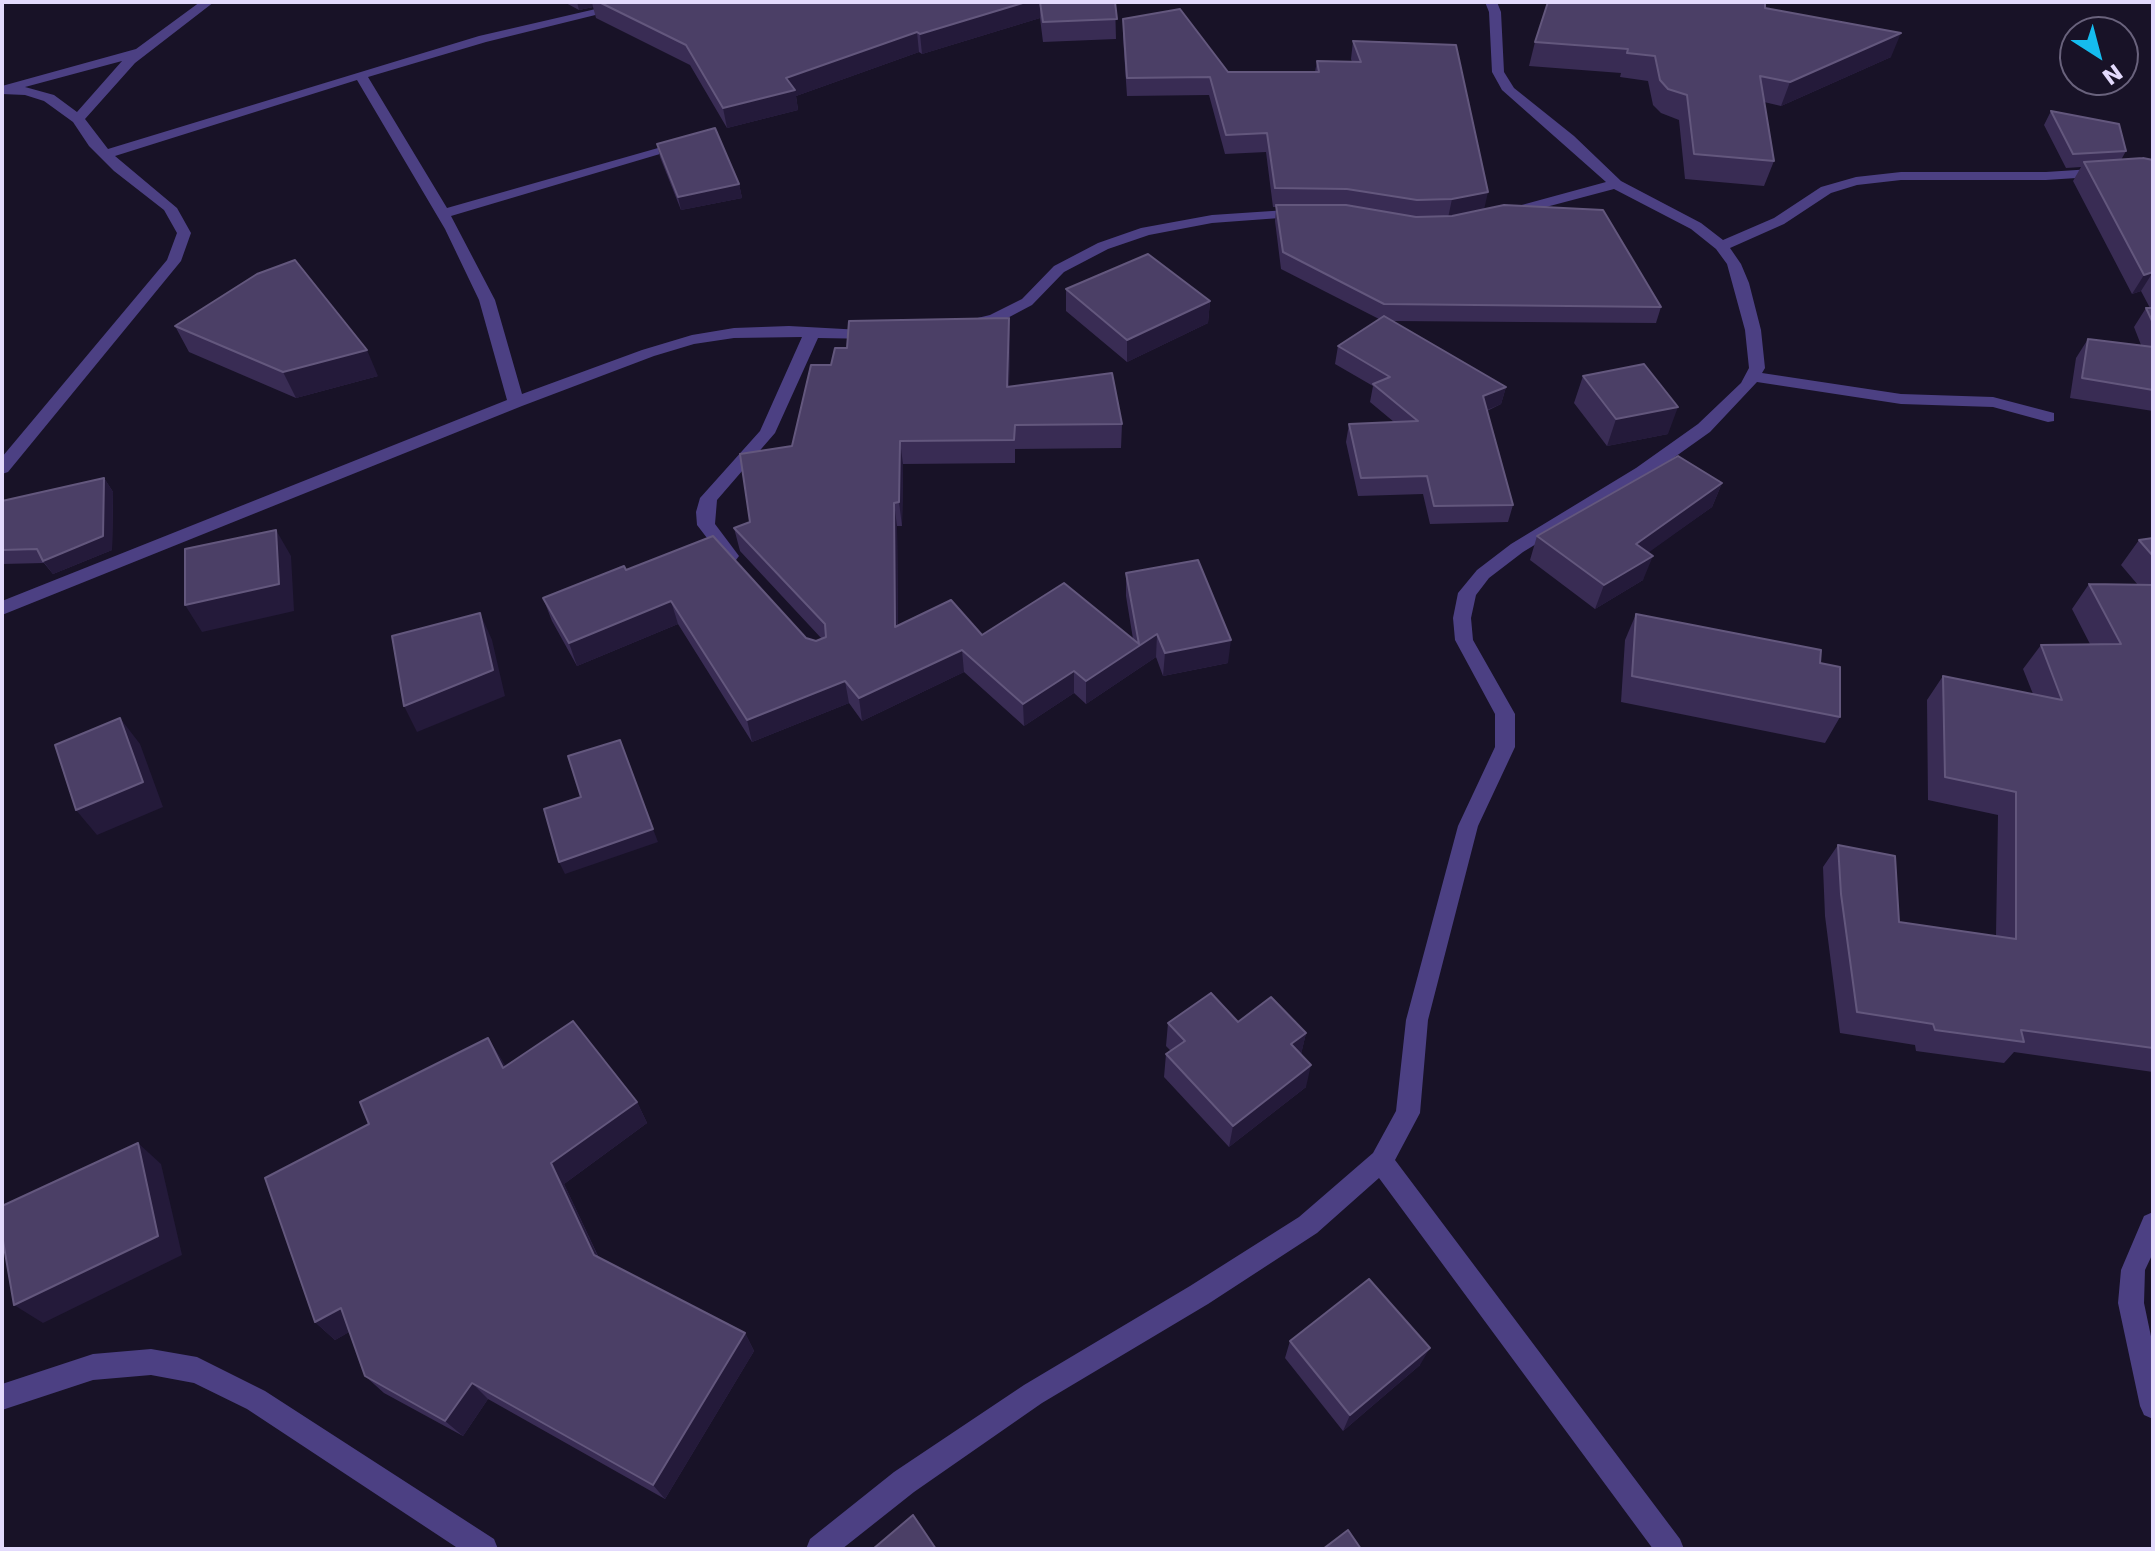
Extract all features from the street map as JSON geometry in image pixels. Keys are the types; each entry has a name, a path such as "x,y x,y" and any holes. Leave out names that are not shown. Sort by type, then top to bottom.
{"street":[{"path":"78,119 107,83 208,2"},
{"path":"107,154 290,96 550,21 642,2"},
{"path":"820,1549 904,1482 1033,1394 1199,1295 1308,1225 1381,1161 1408,1113 1417,1020 1468,826 1505,747 1505,714 1464,640 1462,618 1467,593 1483,574 1517,548 1642,472 1704,428 1747,386 1757,368 1753,330 1738,273 1721,246 1696,226 1616,184 1569,139 1509,90 1498,72 1495,12 1491,2"},
{"path":"2,468 174,261 184,233 170,208 119,168 94,143 78,119 49,98 26,91 2,90 142,52"},
{"path":"361,77 443,214 487,300 516,402"},
{"path":"443,214 663,151"},
{"path":"1721,246 1779,221 1826,190 1856,181 1918,175 2046,176 2153,169"},
{"path":"1493,216 1616,184"},
{"path":"952,327 995,319 1027,302 1059,269 1103,246 1146,231 1212,219 1313,213"},
{"path":"2,608 516,402 692,340 734,333 850,336 897,331"},
{"path":"747,574 716,541 706,525 705,512 709,498 767,433 812,333"},
{"path":"1752,376 1901,399 1993,402 2048,417"},
{"path":"1381,1161 1670,1549"},
{"path":"2153,1224 2133,1270 2131,1303 2153,1406"},
{"path":"2,1397 93,1367 151,1362 197,1370 256,1400 484,1549"}],"building":[{"path":"599,2 1026,2 920,34 917,32 786,78 795,90 723,108 686,45"},
{"path":"1040,2 1115,2 1117,19 1043,22"},
{"path":"1548,2 1765,2 1765,8 1901,33 1790,82 1760,76 1774,161 1694,154 1687,95 1668,89 1660,80 1655,56 1627,53 1628,49 1535,42"},
{"path":"1180,9 1228,72 1319,72 1317,61 1361,62 1353,41 1456,45 1488,192 1452,199 1417,200 1347,189 1275,188 1267,133 1226,135 1210,77 1127,78 1123,19"},
{"path":"2051,111 2119,124 2126,151 2073,154"},
{"path":"715,128 739,184 678,197 657,144"},
{"path":"2153,160 2153,272 2144,275 2084,162"},
{"path":"1276,205 1346,205 1416,217 1452,216 1504,205 1603,210 1661,307 1384,304 1283,252"},
{"path":"1148,254 1210,301 1127,340 1066,289"},
{"path":"295,260 367,350 283,372 175,326 257,274"},
{"path":"2146,308 2153,308 2153,323"},
{"path":"1384,316 1506,387 1483,396 1513,505 1434,506 1427,476 1361,478 1349,424 1418,421 1373,384 1390,377 1338,346"},
{"path":"1009,318 1007,387 1112,373 1122,424 1015,425 1014,440 900,441 899,502 894,503 895,627 951,600 982,635 1064,583 1139,644 1126,573 1198,560 1231,640 1165,653 1157,634 1086,681 1074,671 1023,704 962,650 859,698 845,681 747,720 671,601 569,643 543,598 713,536 806,638 816,641 826,637 825,624 734,528 750,522 740,454 792,446 811,365 831,365 835,348 847,348 849,321"},
{"path":"2088,339 2153,347 2153,390 2082,378"},
{"path":"1644,364 1678,407 1616,419 1583,376"},
{"path":"1678,456 1722,483 1636,544 1653,556 1604,585 1537,536"},
{"path":"104,478 103,536 43,561 37,549 2,550 2,501"},
{"path":"276,530 279,584 185,605 185,549"},
{"path":"2153,538 2153,556 2139,540"},
{"path":"2089,584 2153,585 2153,1048 2021,1030 2024,1042 1935,1030 1933,1024 1857,1012 1841,894 1838,845 1895,856 1899,922 2016,939 2016,792 1945,777 1943,676 2062,700 2041,645 2121,644"},
{"path":"480,613 493,670 404,706 392,636"},
{"path":"1636,614 1821,650 1820,663 1840,667 1840,717 1632,676"},
{"path":"120,718 143,782 76,810 55,745"},
{"path":"620,740 653,829 559,862 544,809 581,797 568,756"},
{"path":"1211,993 1238,1022 1271,997 1306,1033 1291,1044 1311,1065 1233,1126 1166,1054 1185,1041 1168,1023"},
{"path":"573,1021 637,1102 551,1163 594,1255 745,1333 653,1485 472,1383 445,1421 365,1376 341,1308 315,1322 265,1178 369,1124 360,1102 488,1038 503,1068"},
{"path":"138,1143 158,1236 14,1305 2,1235 2,1206"},
{"path":"1369,1279 1430,1348 1350,1415 1290,1341"},
{"path":"913,1515 936,1549 873,1549"},
{"path":"1348,1530 1361,1549 1323,1549"}]}
